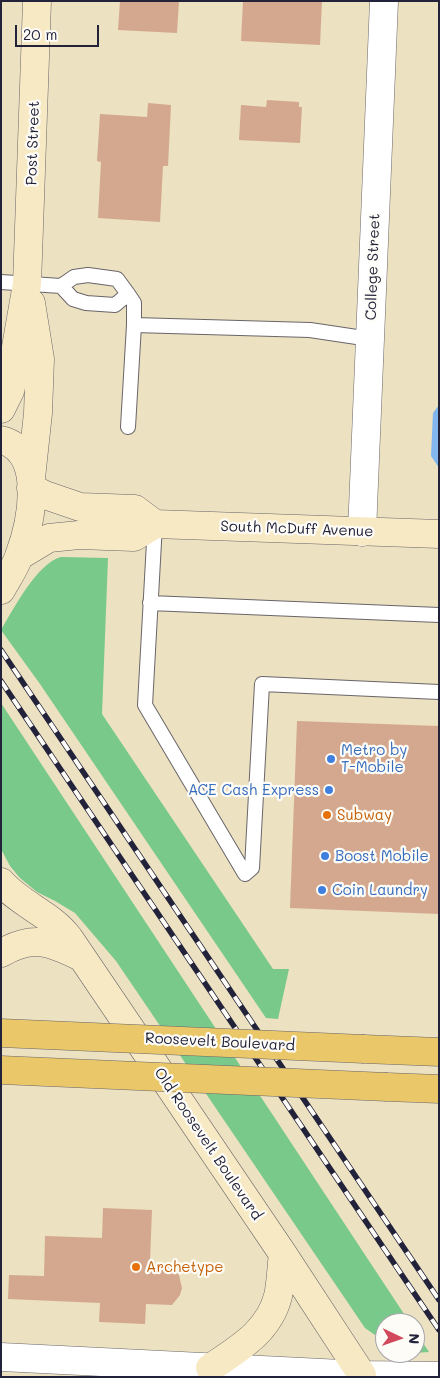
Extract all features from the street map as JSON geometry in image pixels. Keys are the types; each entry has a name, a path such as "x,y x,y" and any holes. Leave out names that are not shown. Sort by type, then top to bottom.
{"highway":[{"name":"Roosevelt Boulevard","path":"1,1033 439,1052"},
{"path":"1,1070 439,1089"}],"main road":[{"name":"Post Street","path":"1,409 10,391 16,347 14,283 37,1"},
{"name":"Post Street","path":"1,590 19,556 30,514 38,413 40,359 14,283"},
{"path":"1,440 11,443 21,452 28,463 31,483 45,495 80,507 136,509 155,524 134,537 79,534 49,538 19,556"},
{"name":"South McDuff Avenue","path":"155,524 439,534"},
{"name":"Old Roosevelt Boulevard","path":"1,882 14,895 56,923 70,938 80,957 283,1254 362,1376"},
{"path":"1,953 17,944 36,942 56,946 80,957"},
{"path":"210,1368 252,1339 269,1319 278,1296 283,1254"}],"street":[{"name":"College Street","path":"362,532 384,1"},
{"path":"1,1357 362,1376 423,1376"}],"lane":[{"path":"14,283 61,286 74,277 88,275 116,279 128,294 134,303 128,427"},
{"path":"61,286 73,298 86,303 115,305 128,294"},
{"path":"134,325 310,330 370,339"},
{"path":"155,524 145,705 244,874 252,868 262,684 439,692"},
{"path":"150,603 439,615"}],"green space":[{"path":"61,557 108,558 102,714 273,969 289,969 278,1019 266,1018 40,684 1,630 35,577 52,561"},
{"path":"1,703 403,1313 375,1313 375,1335 365,1328 116,961 75,913 37,892 20,878 10,866 1,849"}],"water":[{"path":"439,405 439,468 431,456 433,413"}],"building":[{"path":"120,1 179,1 177,33 118,30"},
{"path":"243,1 322,1 320,45 241,41"},
{"path":"267,100 299,102 299,107 302,107 300,143 239,140 241,105 266,107"},
{"path":"148,103 171,105 168,166 163,166 160,222 98,218 101,162 97,161 100,114 147,117"},
{"path":"297,721 439,726 439,914 290,908"},
{"path":"103,1208 152,1210 150,1261 173,1268 179,1275 182,1288 180,1295 172,1305 146,1304 145,1324 99,1322 100,1303 8,1299 9,1275 44,1276 45,1236 102,1238"}],"railway":[{"path":"1,650 439,1300"},
{"path":"1,681 439,1330"}],"place":[{"name":"Metro by T-Mobile","path":"331,759"},
{"name":"ACE Cash Express","path":"329,790"},
{"name":"Subway","path":"327,815"},
{"name":"Boost Mobile","path":"325,856"},
{"name":"Coin Laundry","path":"322,890"},
{"name":"Archetype","path":"136,1267"}]}
